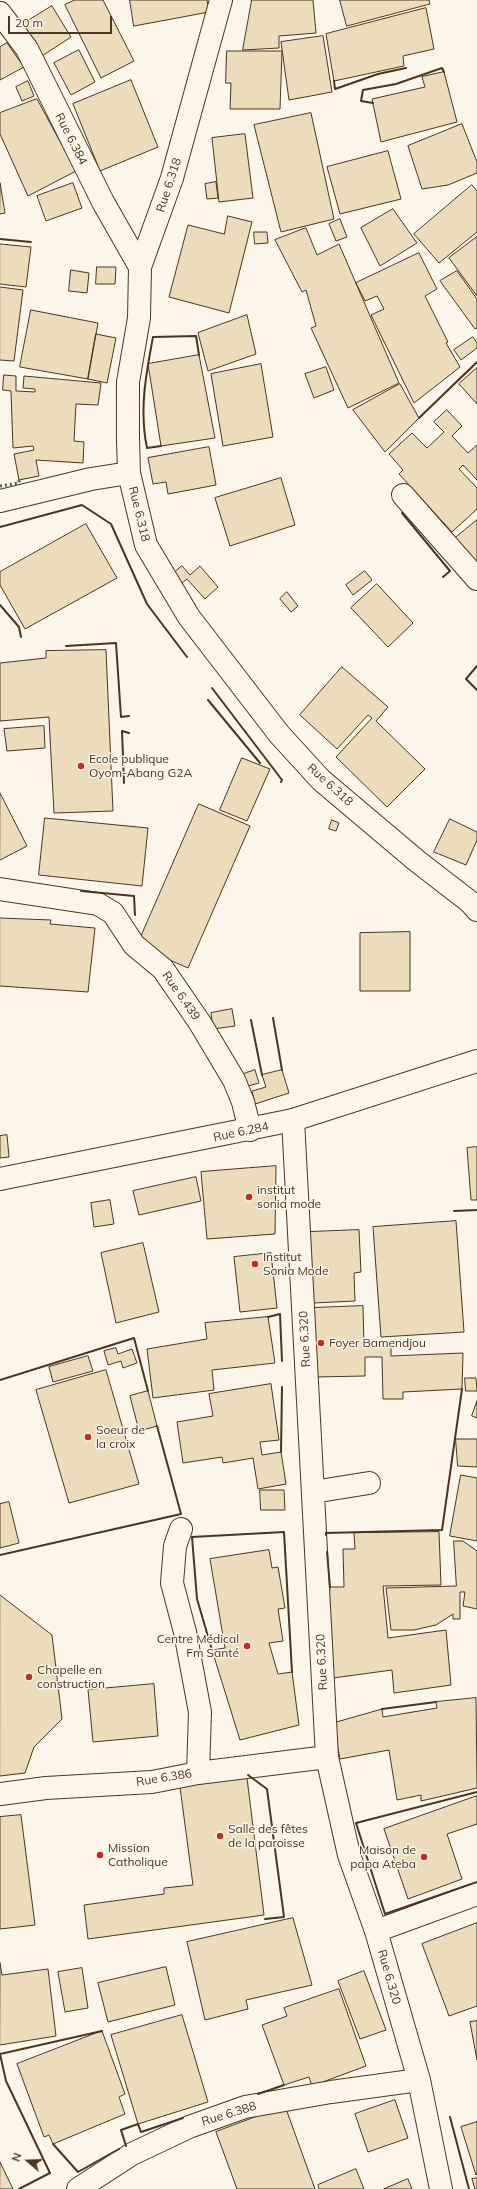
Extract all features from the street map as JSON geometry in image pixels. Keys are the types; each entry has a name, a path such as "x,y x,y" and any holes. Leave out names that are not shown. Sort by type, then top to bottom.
{"street":[{"name":"Rue 6.318","path":"222,0 172,178 140,268 139,318 128,382 129,473 146,545 189,618 279,734 321,780 417,861 475,899"},
{"name":"Rue 6.384","path":"0,13 27,49 103,202 140,268"},
{"path":"0,501 84,480 129,473"},
{"path":"403,495 477,579"},
{"name":"Rue 6.439","path":"0,889 98,904 113,913 134,945 163,969 200,1024 234,1080 243,1102 250,1130"},
{"name":"Rue 6.284","path":"0,1179 250,1130 293,1120 477,1061"},
{"name":"Rue 6.320","path":"293,1120 327,1756 349,1854 376,1931 419,2080 441,2189"},
{"path":"313,1492 369,1483"},
{"path":"181,1529 175,1546 172,1583 185,1632 200,1712 198,1773"},
{"name":"Rue 6.386","path":"0,1794 46,1788 152,1782 198,1773 327,1756"},
{"path":"376,1931 477,1894"},
{"name":"Rue 6.388","path":"78,2189 132,2154 189,2127 245,2107 331,2092 419,2080"}],"building":[{"path":"75,0 103,0 134,61 101,78 65,5"},
{"path":"130,0 207,0 209,12 134,26"},
{"path":"252,0 313,0 316,33 279,36 279,48 243,50"},
{"path":"340,0 429,0 430,4 347,26"},
{"path":"52,6 71,37 42,56 23,24"},
{"path":"426,8 434,49 403,56 404,66 334,81 326,34"},
{"path":"323,36 332,92 289,100 281,42"},
{"path":"7,43 24,67 0,80 0,47"},
{"path":"79,50 95,82 71,95 54,63"},
{"path":"227,51 282,51 280,109 230,109 231,83 226,83"},
{"path":"444,72 457,122 381,142 372,99 425,87 422,77"},
{"path":"131,80 158,147 100,171 73,104"},
{"path":"28,81 34,96 22,101 16,87"},
{"path":"37,99 76,171 28,196 0,134 0,113"},
{"path":"311,113 334,219 281,232 254,125"},
{"path":"462,124 477,162 477,173 448,185 422,189 408,146"},
{"path":"245,134 253,198 219,202 212,138"},
{"path":"388,151 401,199 340,214 327,167"},
{"path":"216,182 218,198 207,199 205,184"},
{"path":"0,183 5,213 0,214"},
{"path":"73,183 82,208 46,221 37,196"},
{"path":"472,185 477,191 477,232 439,263 414,234"},
{"path":"393,209 417,243 380,266 361,228"},
{"path":"228,216 252,222 229,313 169,297 188,225 224,234"},
{"path":"340,219 347,237 336,241 329,224"},
{"path":"306,228 317,255 339,244 399,383 348,408 311,328 316,326 306,290 302,292 275,240"},
{"path":"254,232 267,232 268,243 255,244"},
{"path":"477,237 477,296 449,258"},
{"path":"0,244 31,247 26,287 0,284"},
{"path":"419,253 437,289 425,296 448,342 446,343 460,367 414,403 371,315 384,309 377,296 365,301 356,283"},
{"path":"97,267 116,267 115,284 96,284"},
{"path":"71,270 89,273 87,293 69,291"},
{"path":"457,271 477,299 477,328 475,329 440,281"},
{"path":"0,287 23,290 14,361 0,360"},
{"path":"31,310 98,323 88,379 20,367"},
{"path":"247,315 256,354 208,371 198,333"},
{"path":"96,334 116,338 107,383 88,379"},
{"path":"473,337 477,343 477,348 461,360 454,350"},
{"path":"199,355 215,438 161,446 148,364"},
{"path":"261,364 273,437 223,446 211,374"},
{"path":"326,367 334,390 314,398 305,374"},
{"path":"477,368 477,404 459,384"},
{"path":"4,375 16,376 16,391 35,392 35,389 23,388 24,376 101,383 98,405 76,404 74,441 84,442 83,463 36,460 39,476 19,480 14,454 34,450 33,446 13,448 11,391 3,390"},
{"path":"400,384 419,418 385,452 353,410"},
{"path":"447,410 462,426 452,436 468,453 477,445 477,480 463,465 459,469 477,488 477,509 452,532 399,474 403,470 389,454 412,433 427,448 444,432 434,422"},
{"path":"209,447 216,485 168,494 166,482 153,484 148,458"},
{"path":"281,478 295,525 230,546 215,498"},
{"path":"477,520 477,565 454,539"},
{"path":"86,524 117,578 25,629 0,585 0,572"},
{"path":"182,566 190,575 200,566 218,587 205,599 187,579 182,583 173,574"},
{"path":"365,571 372,580 353,595 346,585"},
{"path":"377,584 413,623 388,647 351,608"},
{"path":"287,592 298,606 291,612 280,599"},
{"name":"Ecole publique Oyom-Abang G2A","path":"106,650 113,811 54,813 49,717 0,721 0,663 46,658 46,651"},
{"path":"342,667 388,707 376,721 425,769 387,807 336,757 372,718 368,715 337,749 300,715"},
{"path":"44,726 45,748 7,751 4,729"},
{"path":"242,758 270,769 247,821 220,810"},
{"path":"0,793 27,846 0,860"},
{"path":"199,804 250,826 188,968 137,946"},
{"path":"45,818 148,828 142,886 39,875"},
{"path":"450,819 477,832 477,840 466,865 434,852"},
{"path":"332,820 339,823 336,831 329,829"},
{"path":"0,918 51,920 50,924 95,928 88,992 0,986"},
{"path":"410,932 410,991 360,991 360,933"},
{"path":"232,1009 235,1026 213,1029 211,1013"},
{"path":"255,1070 259,1083 241,1088 238,1076"},
{"path":"282,1070 289,1093 255,1104 252,1091 266,1087 262,1075"},
{"path":"7,1135 9,1157 0,1158 0,1136"},
{"path":"477,1147 477,1200 471,1200 467,1148"},
{"path":"276,1166 275,1234 207,1239 201,1172"},
{"path":"196,1177 201,1201 139,1215 133,1191"},
{"path":"110,1200 114,1224 94,1227 91,1203"},
{"path":"456,1221 464,1332 381,1337 373,1227"},
{"path":"359,1230 361,1272 354,1273 355,1301 313,1303 309,1232"},
{"path":"143,1243 159,1312 116,1323 101,1253"},
{"path":"271,1253 277,1308 240,1312 234,1257"},
{"path":"363,1306 364,1347 391,1346 391,1356 463,1353 462,1389 403,1392 403,1399 383,1399 382,1357 365,1357 365,1376 314,1377 312,1308"},
{"path":"268,1317 275,1363 212,1370 214,1390 153,1398 147,1349 207,1339 205,1323"},
{"path":"116,1348 118,1354 132,1349 137,1363 123,1368 121,1361 108,1365 104,1351"},
{"path":"88,1356 93,1371 53,1382 49,1367"},
{"name":"Soeur de la croix","path":"106,1370 139,1484 69,1503 36,1390"},
{"path":"465,1378 476,1378 477,1391 466,1391"},
{"path":"271,1384 279,1440 260,1442 262,1455 281,1452 286,1484 258,1489 253,1458 223,1463 222,1457 183,1463 177,1422 213,1416 209,1394"},
{"path":"148,1391 157,1426 139,1431 130,1396"},
{"path":"477,1401 477,1418 472,1416"},
{"path":"456,1439 477,1439 477,1467 458,1466"},
{"path":"461,1475 477,1478 477,1541 450,1536"},
{"path":"260,1490 284,1490 285,1510 261,1510"},
{"path":"9,1502 19,1543 0,1548 0,1504"},
{"path":"439,1532 441,1585 383,1586 388,1638 446,1630 451,1685 394,1693 392,1670 333,1678 328,1610 330,1587 344,1587 343,1549 355,1549 354,1533"},
{"path":"454,1541 463,1541 477,1551 477,1609 463,1606 465,1592 460,1592 460,1619 453,1619 453,1614 436,1625 414,1630 391,1630 386,1588 456,1586"},
{"name":"Centre Médical Fm Santé","path":"269,1550 272,1568 278,1567 285,1608 278,1609 283,1641 269,1643 278,1674 292,1672 299,1725 240,1740 212,1650 225,1648 210,1559"},
{"name":"Chapelle en construction","path":"0,1595 52,1635 62,1719 34,1747 25,1773 0,1776"},
{"path":"154,1684 158,1736 93,1742 88,1690"},
{"path":"476,1698 477,1788 421,1801 421,1795 397,1800 389,1750 340,1759 333,1723 382,1709 383,1717 437,1708 436,1702"},
{"name":"Salle des fêtes de la paroisse","path":"247,1778 264,1915 88,1939 84,1905 164,1894 164,1888 193,1885 180,1787"},
{"name":"Maison de papa Ateba","path":"477,1796 477,1824 447,1834 462,1879 408,1899 384,1829"},
{"path":"21,1815 35,1925 0,1929 0,1817"},
{"path":"293,1918 312,1985 246,2000 248,2009 205,2020 187,1942"},
{"path":"477,1923 477,2006 449,2016 422,1944"},
{"path":"0,1963 2,1975 48,1969 56,2036 0,2045"},
{"path":"166,1967 175,2005 108,2022 98,1983"},
{"path":"82,1968 88,2008 65,2012 58,1972"},
{"path":"364,1971 386,2030 360,2039 338,1981"},
{"path":"339,1989 366,2066 312,2086 309,2077 284,2085 262,2025 287,2016 284,2008"},
{"path":"182,2015 208,2102 138,2124 111,2035"},
{"path":"477,2021 477,2060 470,2022"},
{"path":"102,2031 125,2094 119,2097 125,2114 53,2144 49,2135 44,2137 17,2064"},
{"path":"395,2100 408,2138 368,2152 355,2114"},
{"path":"285,2106 315,2189 237,2189 216,2132"},
{"path":"477,2122 477,2174 476,2175 461,2127"},
{"path":"0,2162 13,2189 0,2189"},
{"path":"356,2169 364,2189 319,2189 318,2185"},
{"path":"477,2178 477,2189 475,2189 472,2179"},
{"path":"408,2179 412,2189 384,2189"}],"hedge":[{"path":"0,486 19,483 19,480"}],"wall":[{"path":"334,81 335,89 378,74 406,68"},
{"path":"373,103 361,101 363,90 396,84 442,68 444,72"},
{"path":"0,239 31,242"},
{"path":"161,446 147,448 145,434 144,392 153,337 196,336 199,355"},
{"path":"419,418 477,362"},
{"path":"0,527 82,505 111,524 147,604 187,657"},
{"path":"402,513 450,571 443,577"},
{"path":"0,605 19,627 21,637"},
{"path":"66,646 116,643 121,717 129,716"},
{"path":"477,666 466,679 477,690"},
{"path":"212,688 282,780 281,782"},
{"path":"208,700 260,763"},
{"path":"124,783 122,731 129,733"},
{"path":"81,891 134,896 135,915"},
{"path":"273,1018 282,1070"},
{"path":"251,1020 262,1075"},
{"path":"454,1211 477,1210"},
{"path":"268,1317 280,1314 282,1361"},
{"path":"0,1380 134,1338 148,1391"},
{"path":"281,1452 282,1387"},
{"path":"326,1535 326,1533 442,1530 462,1389"},
{"path":"0,1555 181,1514 157,1426"},
{"path":"212,1650 197,1599 192,1537 284,1532 292,1672"},
{"path":"327,1552 330,1587"},
{"path":"382,1709 436,1702"},
{"path":"248,1775 267,1789 284,1917 265,1919"},
{"path":"477,1792 356,1823 385,1914 477,1882"},
{"path":"19,2189 50,2173 6,2081 0,2054 102,2031"},
{"path":"258,2094 284,2085"},
{"path":"450,2117 469,2189"},
{"path":"126,2146 121,2130 138,2124 141,2132 183,2118"},
{"path":"53,2144 78,2172 119,2149"}],"place":[{"name":"Ecole publique Oyom-Abang G2A","path":"81,766"},
{"name":"institut sonia mode","path":"249,1197"},
{"name":"Institut Sonia Mode","path":"255,1264"},
{"name":"Foyer Bamendjou","path":"321,1343"},
{"name":"Soeur de la croix","path":"88,1437"},
{"name":"Centre Médical Fm Santé","path":"247,1646"},
{"name":"Chapelle en construction","path":"29,1677"},
{"name":"Salle des fêtes de la paroisse","path":"220,1836"},
{"name":"Mission Catholique","path":"100,1855"},
{"name":"Maison de papa Ateba","path":"424,1857"}]}
